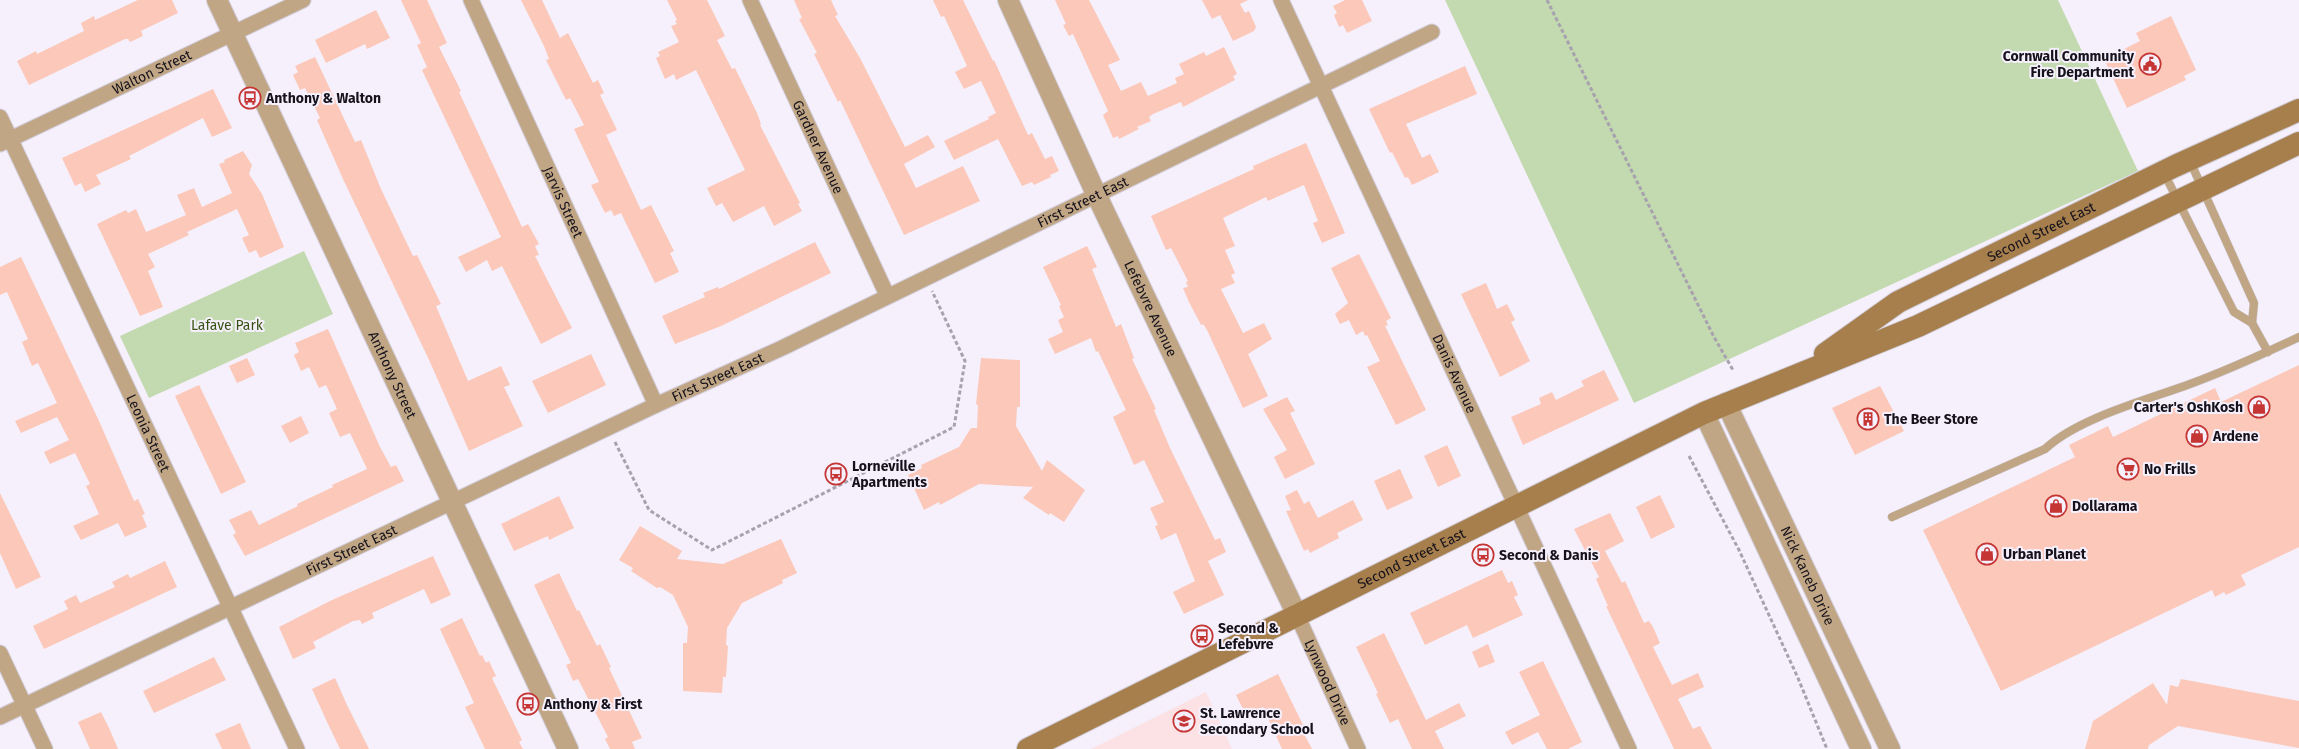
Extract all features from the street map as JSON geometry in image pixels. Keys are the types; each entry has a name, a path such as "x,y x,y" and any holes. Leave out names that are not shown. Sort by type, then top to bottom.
{"main road":[{"name":"Second Street East","path":"1796,375 1898,302 2190,159 2299,110"},
{"name":"Second Street East","path":"1028,749 1515,505 1726,403 1918,326 2178,199 2299,143"}],"street":[{"name":"Anthony Street","path":"217,0 568,749"},
{"name":"Walton Street","path":"5,141 304,0"},
{"name":"Jarvis Street","path":"471,0 656,405"},
{"name":"Gardner Avenue","path":"750,0 887,295"},
{"name":"Lefebvre Avenue","path":"1008,0 1097,196 1297,615"},
{"name":"Danis Avenue","path":"1281,0 1629,749"},
{"name":"First Street East","path":"0,717 230,606 656,405 782,348 887,295 1097,196 1432,32"},
{"name":"Leonia Street","path":"0,116 5,141 230,606 297,749"},
{"name":"Nick Kaneb Drive","path":"1726,403 1890,749"},
{"name":"Nick Kaneb Drive","path":"1704,414 1861,749"},
{"name":"Lynwood Drive","path":"1297,615 1358,749"},
{"path":"0,653 45,749"}],"lane":[{"path":"2190,159 2254,303 2252,323"},
{"path":"2164,172 2234,312 2252,323 2268,352"},
{"path":"1892,517 2045,449 2056,438 2099,418 2231,369 2299,337"}],"path":[{"path":"1546,0 1714,337 1733,370"},
{"path":"608,428 649,510 712,550 954,427 965,361 925,277"},
{"path":"1688,456 1739,550 1798,678 1827,749"}],"shaded area":[{"name":"St. Lawrence Secondary School","path":"1206,692 1232,749 1091,749"}],"green space":[{"path":"1445,0 2058,0 2138,171 1634,403"},
{"name":"Lafave Park","path":"304,251 333,314 149,398 120,336"}],"building":[{"path":"138,0 172,0 178,13 141,31 143,36 130,42 128,39 125,39 29,85 17,61 36,51 37,54 84,31 81,23 94,16 95,20"},
{"path":"401,0 427,0 447,43 439,47 461,91 459,92 522,227 528,224 539,244 535,246 539,255 535,256 572,328 541,344 502,266 492,271 487,260 466,272 458,257 501,237 422,70 427,67 417,45 421,43"},
{"path":"521,0 542,0 560,38 568,33 593,83 598,80 604,93 600,95 617,130 606,135 641,210 651,205 674,251 670,253 679,272 655,283 621,213 614,216 611,210 605,213 591,185 599,182 574,129 584,125 570,98 566,100 546,60 549,59 544,46"},
{"path":"667,0 707,0 725,36 717,40 732,69 735,68 757,113 760,125 800,203 798,204 802,211 774,226 764,206 733,222 722,203 716,206 707,188 745,170 696,70 676,80 674,74 665,79 656,58 660,56 658,52 679,42 671,26 677,24 675,21 677,20"},
{"path":"794,0 831,0 838,15 835,16 860,58 905,147 928,135 935,147 904,164 916,188 963,166 980,201 904,235 840,100 838,102 814,54 817,53 799,19 802,18"},
{"path":"933,0 963,0 994,60 1028,135 1032,133 1045,159 1052,156 1059,171 1050,175 1051,177 1034,185 1032,182 1022,186 998,139 954,160 944,141 989,119 988,117 996,113 981,81 964,89 955,72 967,66 944,16 941,17"},
{"path":"1055,0 1089,0 1120,60 1108,65 1121,91 1141,82 1148,96 1177,83 1175,78 1184,74 1179,64 1204,52 1206,56 1224,47 1237,74 1233,76 1235,80 1183,107 1181,102 1153,114 1149,117 1151,121 1137,127 1139,129 1119,139 1118,136 1113,138 1103,115 1108,111 1073,34 1069,36 1063,25 1066,24"},
{"path":"1202,0 1248,0 1240,4 1245,13 1249,11 1256,27 1254,31 1233,41 1220,15 1212,19"},
{"path":"1345,0 1362,0 1372,21 1347,33 1343,25 1339,27 1334,15 1337,13 1333,6"},
{"path":"376,10 390,38 367,49 365,44 326,63 315,40"},
{"name":"Cornwall Community Fire Department","path":"2171,16 2196,70 2184,76 2186,80 2127,108 2104,59 2140,41 2136,33"},
{"path":"315,57 355,142 361,140 381,189 413,256 417,255 441,304 436,306 468,381 501,366 510,385 504,387 523,426 469,451 430,362 343,179 317,120 320,118 305,88 300,90 293,75 298,72 295,66"},
{"path":"1465,66 1477,94 1406,124 1422,158 1430,154 1439,172 1412,185 1408,177 1405,178 1392,152 1390,153 1369,109"},
{"path":"213,89 232,128 212,137 203,118 129,156 131,159 96,175 101,184 85,192 81,183 75,186 62,158"},
{"path":"1306,143 1345,233 1322,243 1313,223 1318,221 1304,185 1268,201 1266,197 1223,218 1235,246 1225,250 1235,273 1231,275 1235,283 1221,289 1243,333 1264,323 1272,339 1248,354 1268,396 1243,408 1207,330 1203,324 1201,325 1189,302 1183,288 1188,287 1186,282 1188,281 1171,248 1166,250 1151,216 1254,169 1253,166"},
{"path":"243,151 252,165 249,174 262,194 284,247 260,258 256,250 249,253 242,238 249,235 237,209 187,232 189,235 148,254 155,267 148,271 163,307 140,316 97,224 126,210 128,213 136,209 146,232 186,215 177,195 194,188 202,207 232,193 219,164"},
{"path":"815,242 831,273 721,326 675,344 662,316 705,297 703,293 718,287 719,289"},
{"path":"1087,246 1097,267 1092,269 1116,327 1121,324 1134,358 1132,359 1156,409 1154,410 1170,448 1215,540 1220,538 1226,552 1208,561 1224,595 1184,614 1173,592 1195,581 1176,533 1161,540 1155,526 1158,525 1150,508 1164,502 1144,460 1134,465 1113,417 1126,410 1098,351 1096,352 1091,338 1055,354 1048,339 1063,332 1058,320 1064,317 1059,306 1061,305 1043,267"},
{"path":"1359,254 1391,318 1386,321 1388,325 1385,326 1426,410 1396,425 1367,367 1380,361 1367,335 1365,336 1363,331 1356,335 1349,320 1340,324 1335,314 1348,303 1331,268"},
{"path":"21,257 99,421 134,501 138,499 145,514 142,515 147,527 125,537 118,523 81,540 73,526 99,514 86,486 90,484 75,453 50,464 44,452 69,440 57,417 21,433 15,421 57,403 38,363 32,366 22,342 28,339 7,292 0,295 0,267"},
{"path":"1486,283 1497,309 1507,304 1515,320 1511,322 1530,361 1500,377 1461,294"},
{"path":"328,329 380,447 391,467 396,465 404,481 245,556 233,535 236,533 229,520 251,510 259,525 333,487 332,485 367,469 350,433 340,437 329,413 337,409 326,385 319,388 309,367 301,371 294,355 299,352 295,343"},
{"path":"591,354 606,385 548,413 532,381"},
{"path":"247,358 255,375 237,383 229,366"},
{"path":"981,358 1020,360 1020,407 1017,407 1016,426 1042,471 1047,460 1085,490 1064,522 1050,513 1049,515 1023,498 1033,487 979,484 940,505 939,502 924,510 908,475 922,468 921,465 959,447 971,428 977,428 978,405 976,404"},
{"path":"2299,365 2299,547 2241,575 2246,585 2226,595 2224,592 2215,597 2212,590 2001,691 1923,530 2075,457 2069,445 2108,426 2113,437 2215,388 2221,402"},
{"path":"1604,370 1619,400 1523,445 1511,417 1541,404 1539,398 1552,392 1556,400 1584,386 1581,381"},
{"path":"199,385 246,482 221,494 175,396"},
{"name":"The Beer Store","path":"1880,386 1904,431 1855,455 1832,408"},
{"path":"1287,397 1295,411 1290,413 1315,464 1285,479 1274,457 1287,450 1263,409"},
{"path":"301,416 309,433 290,443 281,426"},
{"path":"1447,445 1461,476 1438,487 1424,456"},
{"path":"1400,469 1413,498 1387,510 1374,481"},
{"path":"1297,490 1304,504 1309,501 1318,518 1353,500 1363,520 1337,533 1339,538 1310,553 1308,549 1304,551 1286,511 1291,510 1285,496"},
{"path":"0,493 41,577 16,589 0,553"},
{"path":"1660,495 1675,527 1651,539 1636,507"},
{"path":"559,496 574,528 549,540 548,536 514,551 501,524"},
{"path":"1610,513 1624,541 1605,551 1622,583 1625,581 1644,623 1649,621 1653,627 1660,643 1653,647 1672,685 1698,673 1704,687 1678,699 1693,729 1700,726 1712,749 1674,749 1606,606 1608,606 1596,579 1599,577 1574,529"},
{"path":"640,526 682,551 677,559 723,564 781,539 797,573 782,580 783,583 742,603 727,628 726,677 723,677 722,693 683,691 683,643 687,643 688,627 673,595 660,587 657,588 631,571 633,568 619,560"},
{"path":"433,556 451,595 431,604 424,589 372,613 374,618 362,624 360,620 353,621 313,642 316,648 293,659 279,627 332,600"},
{"path":"165,561 177,587 44,649 33,626 68,609 64,601 76,595 80,603 115,587 112,582 128,574 130,578"},
{"path":"1502,570 1508,583 1512,581 1518,595 1514,597 1523,615 1473,638 1467,625 1425,645 1410,613"},
{"path":"559,573 577,611 579,610 597,646 600,644 611,667 609,668 642,738 632,742 635,749 610,749 605,739 608,737 578,679 573,681 566,665 571,663 534,585"},
{"path":"462,618 480,656 482,655 486,663 489,661 496,676 492,678 522,740 519,742 523,749 485,749 465,707 474,703 440,629"},
{"path":"1384,633 1426,720 1459,703 1466,716 1435,731 1444,749 1412,749 1398,719 1390,723 1356,647"},
{"path":"1488,644 1495,662 1479,668 1472,652"},
{"path":"214,657 226,680 154,713 143,691"},
{"path":"1543,661 1582,742 1568,749 1547,749 1538,732 1512,745 1505,732 1540,715 1519,672"},
{"path":"1278,674 1306,731 1303,732 1312,749 1282,749 1263,707 1246,715 1236,695"},
{"path":"335,678 369,749 340,749 328,724 312,689"},
{"path":"2181,679 2299,701 2299,748 2178,726 2149,745 2148,749 2085,749 2093,721 2153,683 2167,705 2170,685 2178,687"},
{"path":"101,712 118,749 90,749 78,722"},
{"path":"240,723 251,749 222,749 215,734"}],"place":[{"name":"Cornwall Community Fire Department","path":"2150,64"},
{"name":"Anthony & Walton","path":"250,98"},
{"name":"Carter's OshKosh","path":"2259,407"},
{"name":"The Beer Store","path":"1868,419"},
{"name":"Ardene","path":"2197,436"},
{"name":"No Frills","path":"2128,469"},
{"name":"Lorneville Apartments","path":"836,474"},
{"name":"Dollarama","path":"2056,506"},
{"name":"Urban Planet","path":"1987,554"},
{"name":"Second & Danis","path":"1483,555"},
{"name":"Second & Lefebvre","path":"1202,636"},
{"name":"Anthony & First","path":"528,704"},
{"name":"St. Lawrence Secondary School","path":"1184,721"}]}
